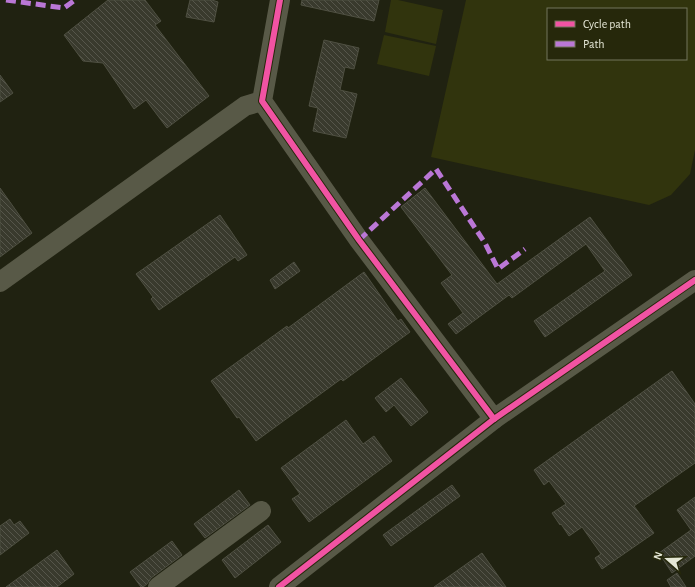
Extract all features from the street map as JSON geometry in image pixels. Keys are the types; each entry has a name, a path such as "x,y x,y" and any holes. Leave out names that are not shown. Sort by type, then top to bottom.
{"street":[{"path":"280,0 262,101 359,240 494,419"},
{"path":"0,282 245,106 262,101"},
{"path":"279,587 494,419 695,280"},
{"path":"158,587 261,511"}],"green space":[{"path":"391,0 398,0 443,10 436,44 385,32"},
{"path":"466,0 695,0 695,150 690,174 671,195 649,205 431,157"},
{"path":"384,35 436,46 429,76 377,64"}],"building":[{"path":"108,0 145,0 161,21 155,25 209,96 167,128 146,100 134,109 103,63 83,61 64,35"},
{"path":"190,0 212,0 218,2 214,22 186,17"},
{"path":"302,0 379,0 374,21 301,5"},
{"path":"324,40 359,48 354,69 345,67 340,90 357,94 346,138 313,131 318,108 309,106"},
{"path":"0,75 13,93 0,102"},
{"path":"0,188 32,233 0,257"},
{"path":"425,188 497,284 590,217 632,275 545,337 534,321 605,271 586,244 512,298 509,295 456,334 448,324 463,313 441,283 452,275 401,207"},
{"path":"220,215 247,255 238,261 235,257 159,310 151,299 153,297 136,274"},
{"path":"294,262 300,271 275,289 270,280"},
{"path":"364,272 398,321 401,319 410,332 343,381 341,379 256,441 239,417 237,418 211,381 287,326 288,328"},
{"path":"672,371 695,404 695,463 634,506 654,533 602,569 595,558 601,554 582,527 569,536 561,524 560,525 552,513 566,504 549,481 544,485 534,470"},
{"path":"401,378 428,412 411,426 394,405 386,412 375,398"},
{"path":"346,420 363,444 374,436 392,461 309,522 292,499 300,494 281,468"},
{"path":"452,485 460,496 391,546 383,535"},
{"path":"239,490 250,505 205,538 194,524"},
{"path":"695,497 695,556 672,573 659,553 691,530 677,510"},
{"path":"10,519 14,525 20,521 29,533 0,555 0,526"},
{"path":"268,525 281,542 235,578 222,560"},
{"path":"172,541 182,555 151,578 147,584 141,587 130,572"},
{"path":"57,550 74,574 57,587 6,587"},
{"path":"482,553 506,587 434,587"},
{"path":"677,573 686,587 671,587 667,580"}],"marked path":[{"path":"6,0 64,8 75,0"},
{"path":"359,240 436,169 485,243 498,269 525,249"}],"cycle path":[{"path":"280,0 262,101 359,240 494,419"},
{"path":"279,587 494,419 695,280"}]}
